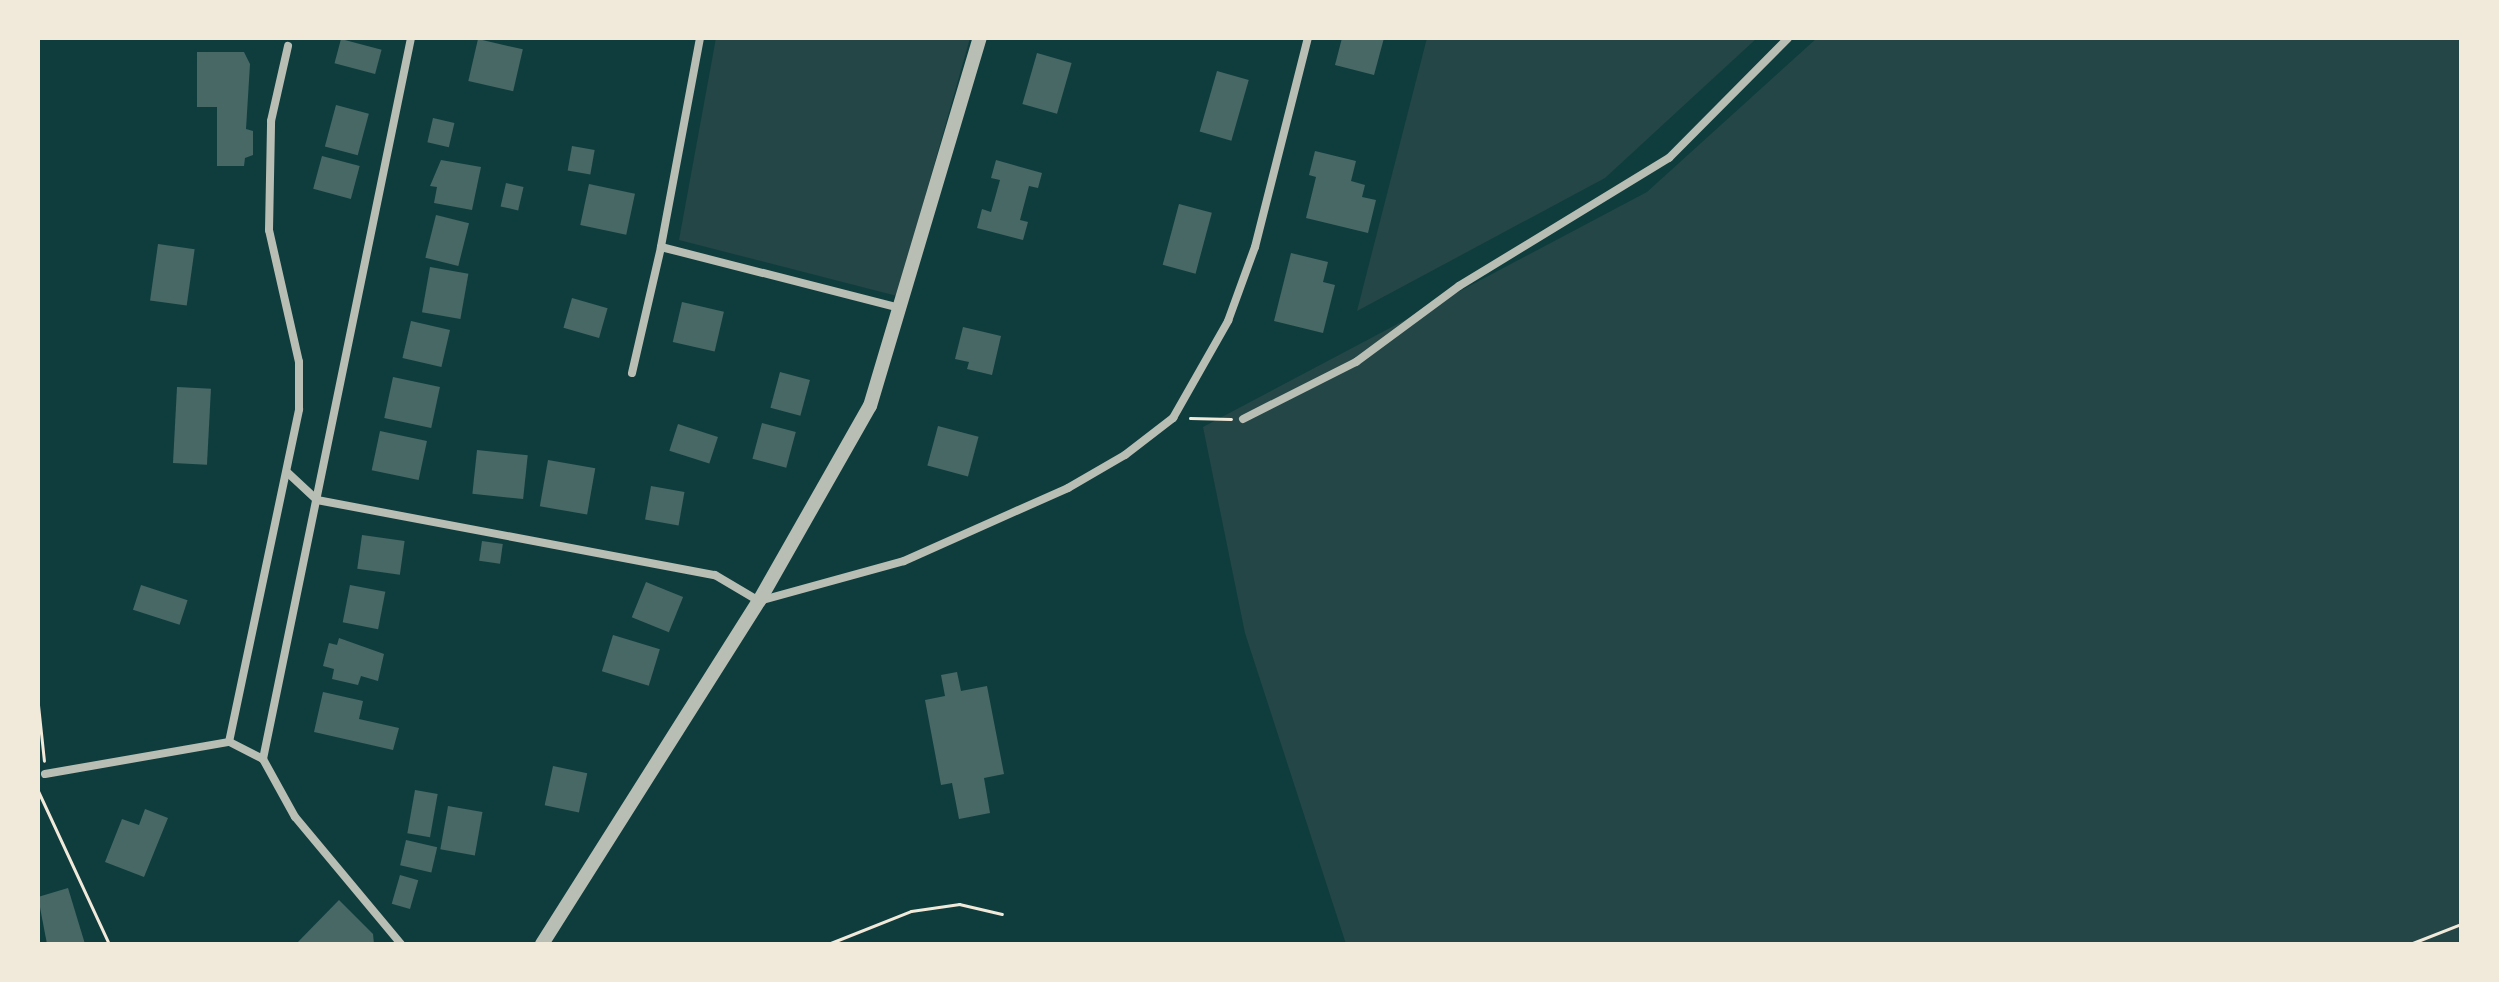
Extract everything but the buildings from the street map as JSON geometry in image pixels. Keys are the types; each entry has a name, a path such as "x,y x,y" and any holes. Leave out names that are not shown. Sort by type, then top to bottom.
{"street":[{"path":"263,759 411,38"},
{"path":"632,373 661,247 700,38"},
{"path":"542,944 759,601 870,406 980,38"},
{"path":"288,473 317,500 715,575 759,601 904,561 1068,488 1125,455 1173,418 1215,347 1255,247 1308,38"},
{"path":"1243,419 1356,362 1459,286 1669,158 1788,38"},
{"path":"229,742 288,473 299,409 299,362 269,230 271,121 288,46"},
{"path":"661,247 901,308"},
{"path":"45,774 229,742 263,759 295,817 401,944"}],"path":[{"path":"1173,418 1243,419"},
{"path":"38,705 45,774"},
{"path":"38,791 109,944"},
{"path":"828,944 911,911 959,904 1002,914"},
{"path":"2410,944 2461,924"}],"shaded area":[{"path":"716,38 970,38 897,296 679,240"},
{"path":"1427,38 1757,38 1605,178 1357,311"},
{"path":"1817,38 2461,38 2461,944 1346,944 1245,633 1203,427 1647,192"}]}
